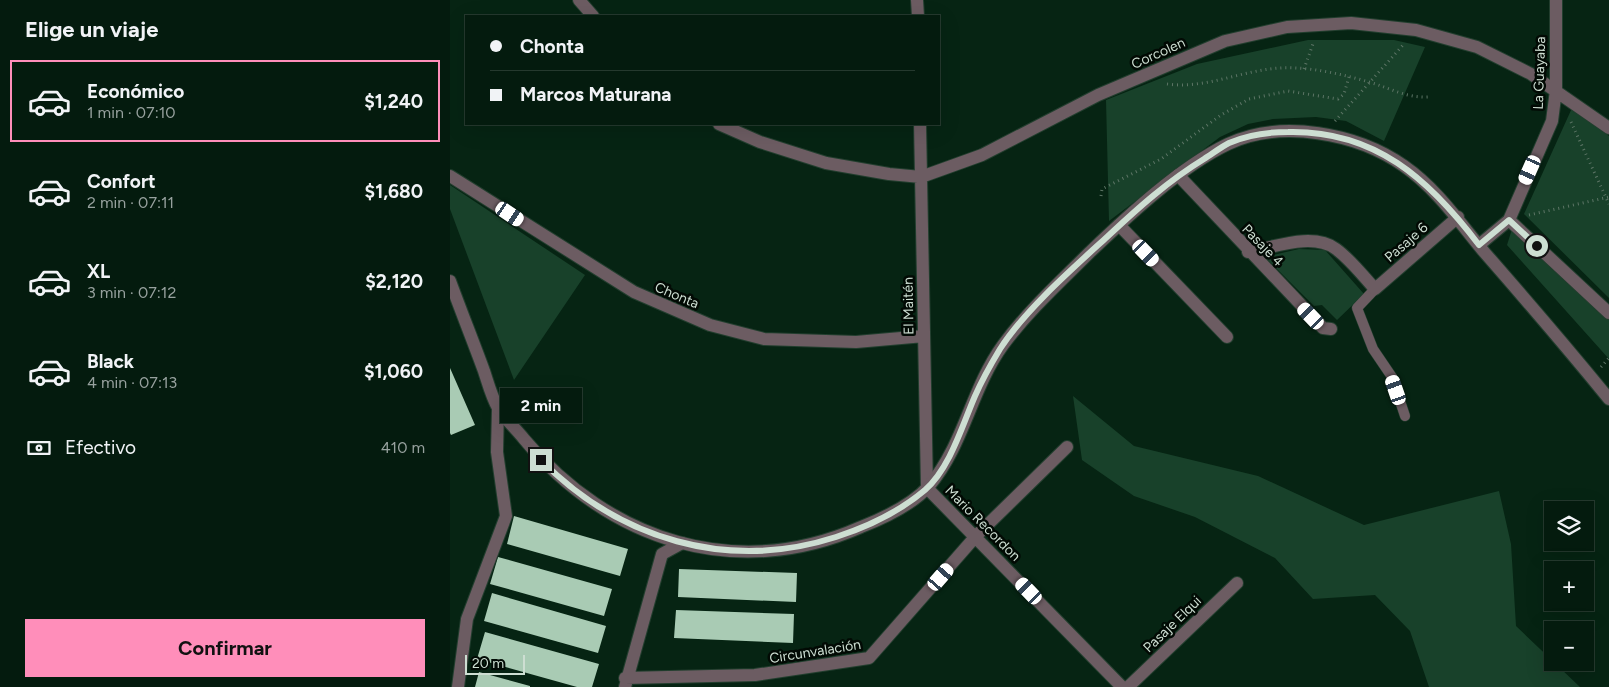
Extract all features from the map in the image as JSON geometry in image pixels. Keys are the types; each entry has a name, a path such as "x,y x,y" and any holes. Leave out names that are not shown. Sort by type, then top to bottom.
{"street":[{"path":"579,0 592,15"},
{"path":"917,0 918,15"},
{"name":"La Guayaba","path":"1479,245 1509,220 1552,121 1556,90 1556,0"},
{"name":"Corcolen","path":"720,125 760,142 826,163 889,174 921,177 982,155 1098,95 1233,39 1286,27 1318,23 1351,23 1416,30 1477,47 1531,74 1609,128"},
{"name":"El Maitén","path":"920,125 927,488"},
{"path":"450,282 498,408 541,460 582,496 630,524 682,543 709,548 746,551 794,548 822,541 878,520 927,488 955,448 976,394 1001,347 1029,313 1119,225 1178,175 1229,143 1252,136 1276,132 1324,134 1370,147 1391,157 1420,178 1458,217 1479,245 1609,399"},
{"name":"Pasaje 4","path":"1178,175 1248,252 1323,328 1330,329"},
{"name":"Chonta","path":"450,176 634,292 710,325 764,339 856,342 924,336"},
{"name":"Pasaje 6","path":"1375,289 1458,217"},
{"path":"1509,220 1609,313"},
{"path":"1119,225 1227,337"},
{"path":"1248,252 1307,241 1325,243 1337,250 1375,289"},
{"path":"458,687 467,619 506,516 497,452 498,408"},
{"name":"Circunvalación","path":"682,543 662,554 625,682 754,676 869,658 976,536 1067,447"},
{"name":"Mario Recordon","path":"927,488 1122,687"},
{"name":"Pasaje Elqui","path":"1128,687 1237,583"}],"lane":[{"path":"1375,289 1357,308 1373,349 1392,377 1405,416"}],"path":[{"path":"1304,69 1310,57 1318,23"},
{"path":"1324,134 1416,30"},
{"path":"1148,73 1167,84 1183,86 1253,72 1293,67 1372,82 1414,98 1428,97"},
{"path":"1569,117 1609,204"},
{"path":"1509,220 1607,197"}],"green space":[{"path":"1308,40 1394,40 1425,47 1384,141 1346,121 1316,117 1273,119 1248,124 1220,137 1109,221 1106,100 1197,64"},
{"path":"1572,108 1609,136 1609,298 1524,214"},
{"path":"450,185 585,275 514,380 450,209"},
{"path":"1512,229 1609,317 1609,359 1507,245"},
{"path":"1299,249 1325,250 1364,294 1337,320 1322,305 1314,306 1265,257"},
{"path":"1073,396 1134,446 1258,476 1364,525 1499,491 1511,544 1516,626 1544,653 1544,671 1563,671 1580,687 1429,687 1410,631 1375,595 1313,599 1275,558 1195,517 1134,496 1082,460"}],"building":[{"path":"450,368 475,425 451,435 450,433"},
{"path":"514,516 628,549 620,576 507,544"},
{"path":"498,557 612,589 604,616 490,584"},
{"path":"679,569 797,573 796,602 678,597"},
{"path":"492,593 606,626 598,653 484,621"},
{"path":"676,610 794,614 793,643 674,638"},
{"path":"485,632 599,664 592,687 577,687 477,659"},
{"path":"479,672 530,686 530,687 475,687"}],"route":[{"path":"541,460 560,479 605,512 655,535 709,548 736,551 794,548 850,532 878,520 903,506 927,488 955,448 976,394 1001,347 1029,313 1119,225 1178,175 1229,143 1252,136 1276,132 1324,134 1370,147 1391,157 1420,178 1458,217 1479,245 1509,220 1537,246"}]}
